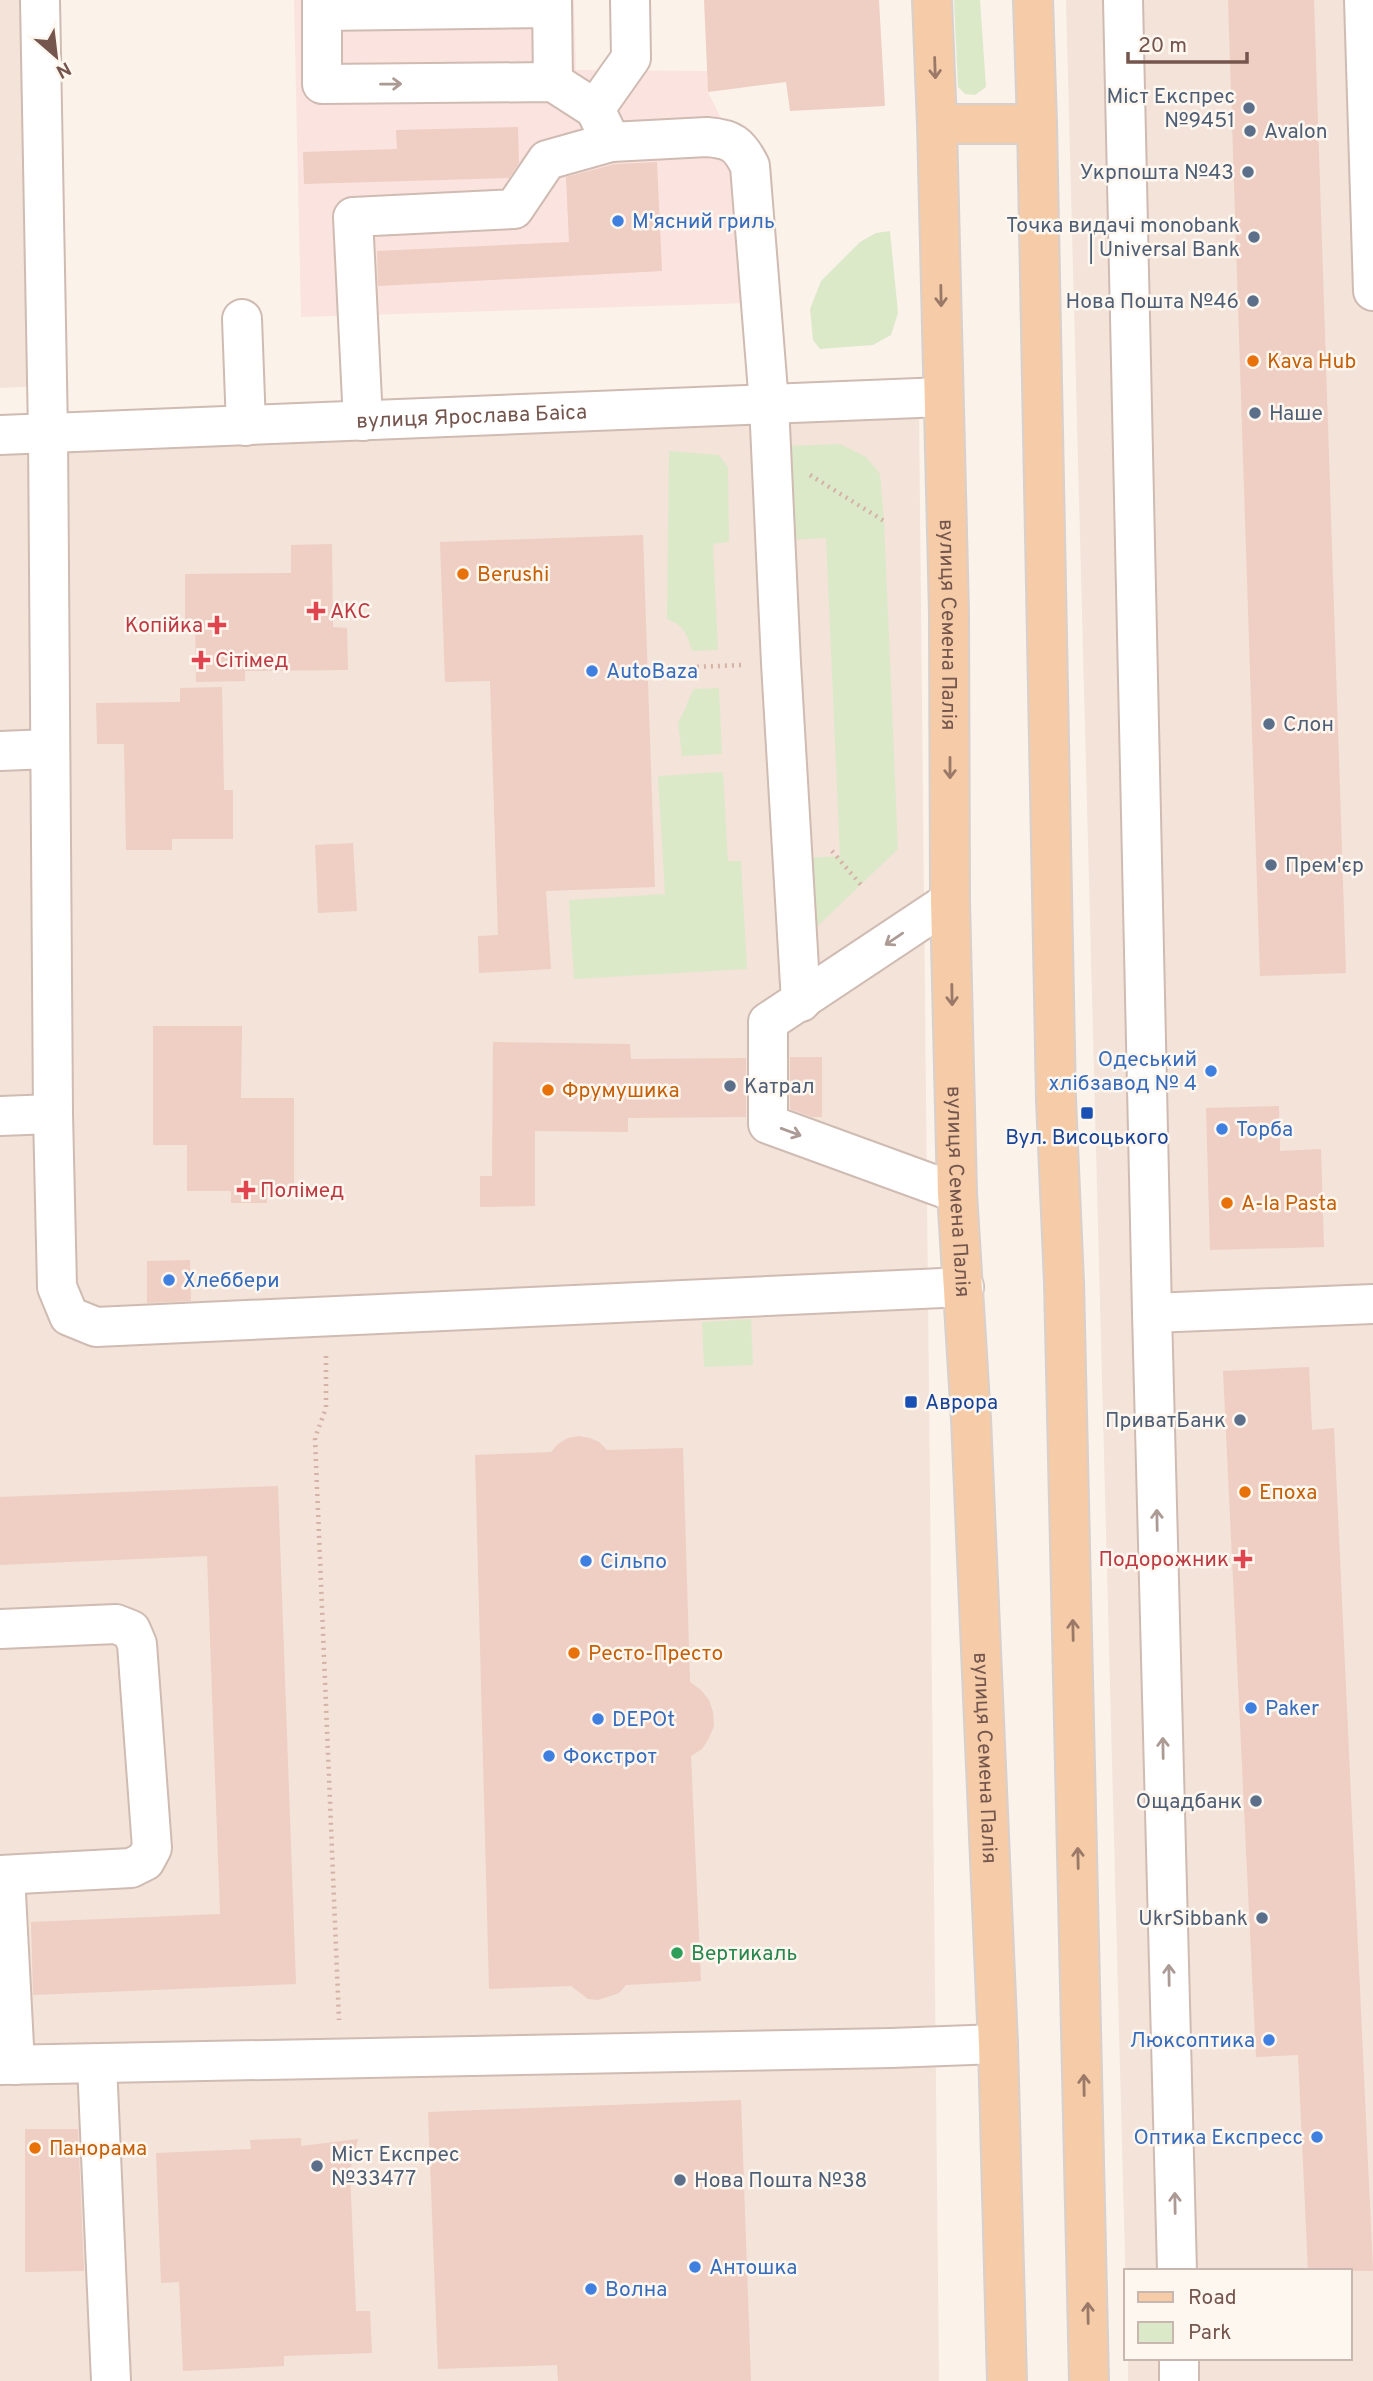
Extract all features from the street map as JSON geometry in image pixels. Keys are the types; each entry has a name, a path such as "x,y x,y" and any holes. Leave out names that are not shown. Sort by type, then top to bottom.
{"main road":[{"name":"вулиця Семена Палія","path":"932,0 949,612 950,901 957,1194 964,1287 998,2044 1007,2381"},
{"path":"1033,0 1055,1086 1064,1282 1089,2381"},
{"path":"937,124 1037,124"}],"street":[{"path":"40,0 48,433 52,1114 57,1287 69,1316 96,1327 964,1287"},
{"path":"363,421 353,217 514,208 547,160 603,125 631,58 630,0"},
{"path":"1123,0 1152,1313 1177,2269"},
{"path":"1364,0 1373,291"},
{"path":"553,82 552,4 322,6 322,84 553,82 603,125 734,142 744,153 750,166 769,404 801,1002"},
{"path":"242,319 246,426"},
{"name":"вулиця Ярослава Баіса","path":"0,435 943,397"},
{"path":"0,751 49,749"},
{"path":"950,901 768,1023 768,1124 957,1194"},
{"path":"0,1116 52,1114"},
{"path":"1152,1313 1373,1304"},
{"path":"0,1629 116,1624 131,1630 137,1644 152,1848 145,1861 131,1868 2,1875 8,2065 998,2044"},
{"path":"97,2064 111,2381"},
{"path":"1179,2360 1180,2381"}],"path":[{"path":"771,451 884,521"},
{"path":"648,669 781,663"},
{"path":"326,1317 326,1408 315,1438 341,2059"}],"shaded area":[{"path":"0,0 32,0 41,386 0,388"},
{"path":"294,0 574,0 576,70 707,71 708,92 736,149 749,303 301,317"},
{"path":"1066,0 1373,0 1373,2381 1128,2381 1128,2360 1352,2360 1352,2269 1125,2269"},
{"path":"919,412 939,2381 0,2381 0,451"}],"green space":[{"path":"954,0 980,0 986,87 975,95 965,94 958,87"},
{"path":"890,231 898,313 891,335 873,345 820,349 813,340 810,309 821,281 860,242 876,233"},
{"path":"840,444 866,457 880,474 898,849 801,942 788,859 840,856 826,538 788,540 786,446"},
{"path":"669,451 719,455 728,467 729,542 713,544 718,650 692,651 684,631 667,619"},
{"path":"719,688 722,754 682,756 678,722 694,689"},
{"path":"723,772 728,861 741,861 747,969 574,979 569,900 665,894 658,776"},
{"path":"751,1319 753,1365 704,1367 702,1322"}],"building":[{"path":"704,0 879,0 885,106 790,111 786,82 708,92"},
{"path":"1228,0 1314,0 1346,973 1260,976"},
{"path":"518,127 519,163 509,178 304,184 303,152 397,149 396,130"},
{"path":"657,162 662,271 378,286 377,251 569,242 566,177 615,164"},
{"path":"643,535 655,887 546,891 551,969 479,973 478,936 498,935 490,681 445,682 440,542"},
{"path":"332,544 333,627 347,628 348,670 245,671 245,681 196,682 195,620 185,620 185,574 291,573 291,545"},
{"path":"222,687 224,790 233,790 233,839 172,839 172,850 126,850 124,744 97,744 96,703 180,702 180,688"},
{"path":"353,843 357,911 318,913 315,845"},
{"path":"153,1026 242,1026 241,1098 294,1098 294,1191 267,1190 267,1203 231,1203 231,1191 187,1191 187,1145 153,1145"},
{"path":"493,1042 630,1044 631,1059 746,1058 746,1117 628,1118 628,1132 535,1131 535,1206 480,1207 480,1176 492,1176"},
{"path":"790,1057 822,1057 822,1117 812,1117 790,1109"},
{"path":"1279,1106 1280,1151 1321,1149 1324,1247 1210,1250 1206,1108"},
{"path":"190,1260 191,1301 147,1303 147,1261"},
{"path":"1309,1367 1312,1430 1334,1428 1373,2271 1308,2269 1298,2055 1256,2057 1223,1371"},
{"name":"DEPOt","path":"579,1436 599,1442 607,1450 683,1448 690,1682 709,1700 714,1726 702,1749 691,1756 701,1981 626,1985 619,1993 598,2000 588,1999 571,1986 489,1989 475,1455 551,1452 568,1438"},
{"path":"278,1486 296,1984 33,1995 31,1922 220,1914 207,1556 0,1565 0,1497"},
{"name":"Волна","path":"741,2100 751,2381 558,2381 557,2365 438,2369 428,2112"},
{"path":"25,2129 78,2129 84,2271 25,2272"},
{"path":"301,2138 301,2146 358,2139 350,2172 356,2311 370,2311 372,2353 284,2356 284,2366 183,2371 179,2282 161,2283 156,2153 251,2149 250,2140"}],"place":[{"name":"Міст Експрес №9451","path":"1249,108"},
{"name":"Avalon","path":"1250,131"},
{"name":"Укрпошта №43","path":"1248,172"},
{"name":"М'ясний гриль","path":"618,221"},
{"name":"Точка видачі monobank | Universal Bank","path":"1254,237"},
{"name":"Нова Пошта №46","path":"1253,301"},
{"name":"Kava Hub","path":"1253,361"},
{"name":"Наше","path":"1255,413"},
{"name":"Berushi","path":"463,574"},
{"name":"АКС","path":"316,611"},
{"name":"Копійка","path":"217,625"},
{"name":"Сітімед","path":"201,660"},
{"name":"AutoBaza","path":"592,671"},
{"name":"Слон","path":"1269,724"},
{"name":"Прем'єр","path":"1271,865"},
{"name":"Одеський хлібзавод № 4","path":"1211,1071"},
{"name":"Катрал","path":"730,1086"},
{"name":"Фрумушика","path":"548,1090"},
{"name":"Вул. Висоцького","path":"1087,1113"},
{"name":"Торба","path":"1222,1129"},
{"name":"Полімед","path":"246,1190"},
{"name":"A-la Pasta","path":"1227,1203"},
{"name":"Хлеббери","path":"169,1280"},
{"name":"Аврора","path":"911,1402"},
{"name":"ПриватБанк","path":"1240,1420"},
{"name":"Епоха","path":"1245,1492"},
{"name":"Подорожник","path":"1243,1559"},
{"name":"Сільпо","path":"586,1561"},
{"name":"Ресто-Престо","path":"574,1653"},
{"name":"Paker","path":"1251,1708"},
{"name":"DEPOt","path":"598,1719"},
{"name":"Фокстрот","path":"549,1756"},
{"name":"Ощадбанк","path":"1256,1801"},
{"name":"UkrSibbank","path":"1262,1918"},
{"name":"Вертикаль","path":"677,1953"},
{"name":"Люксоптика","path":"1269,2040"},
{"name":"Оптика Експресс","path":"1317,2137"},
{"name":"Панорама","path":"35,2148"},
{"name":"Міст Експрес №33477","path":"317,2166"},
{"name":"Нова Пошта №38","path":"680,2180"},
{"name":"Антошка","path":"695,2267"},
{"name":"Волна","path":"591,2289"}]}
